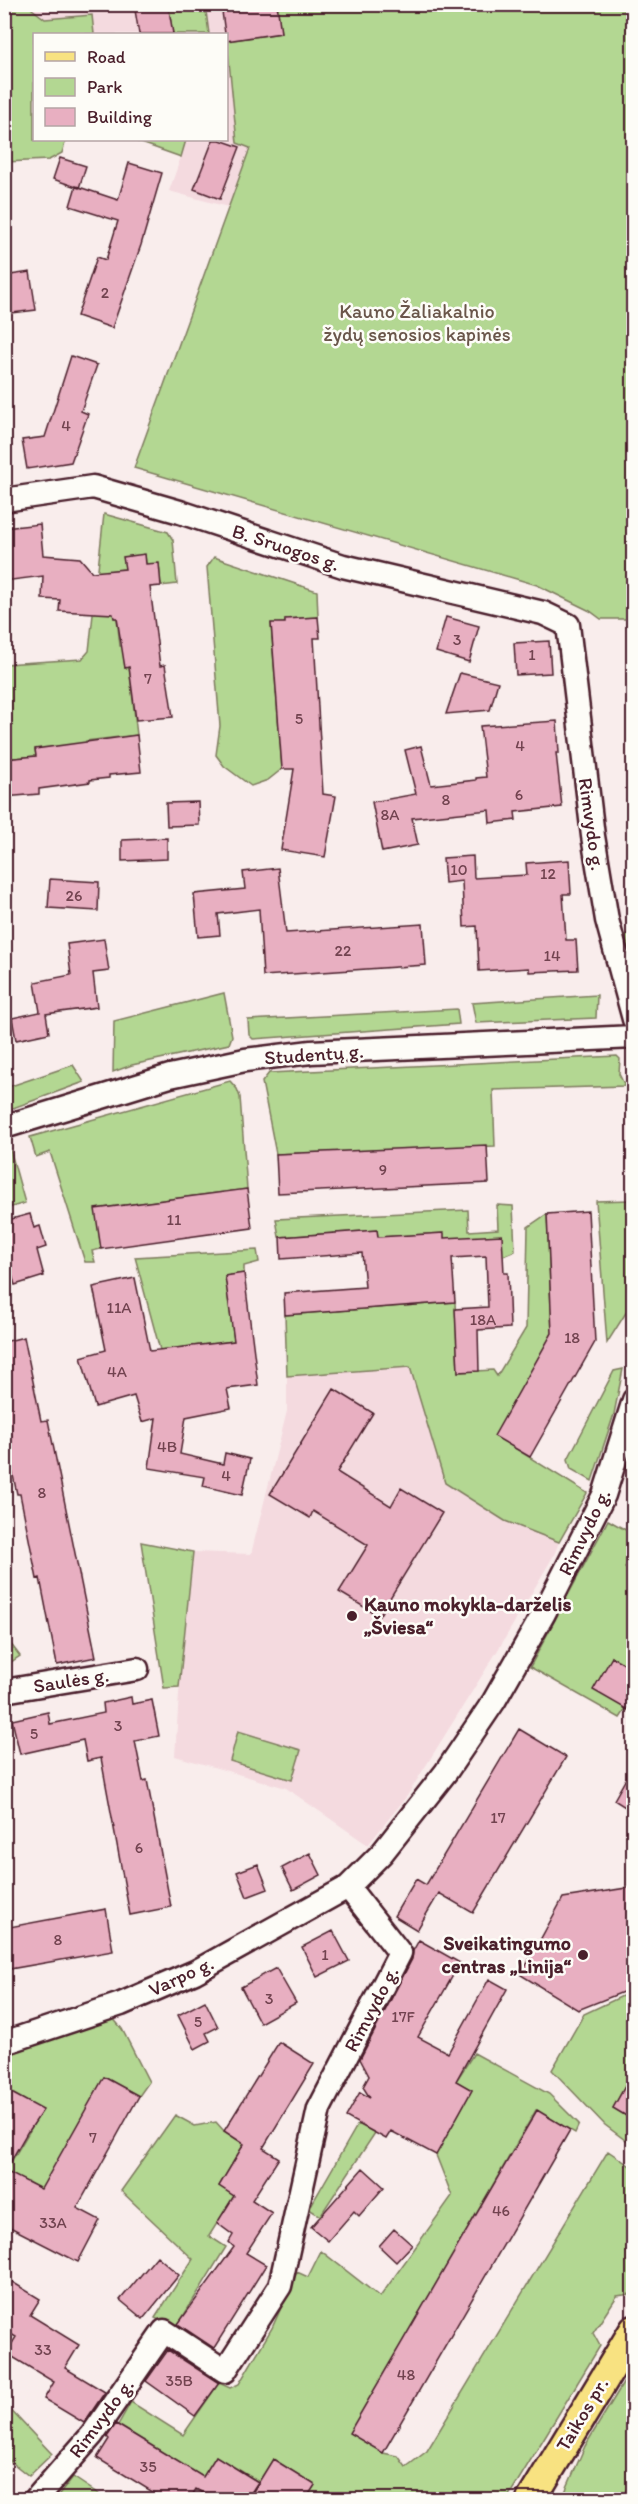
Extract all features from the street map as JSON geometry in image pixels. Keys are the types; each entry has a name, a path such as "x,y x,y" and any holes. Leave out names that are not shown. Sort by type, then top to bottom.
{"main road":[{"name":"Taikos pr.","path":"531,2499 633,2330"}],"street":[{"name":"B. Sruogos g.","path":"4,500 93,487 180,512 343,566 543,613 568,625"},
{"name":"Rimvydo g.","path":"568,625 593,836 607,920 633,1019"},
{"name":"Studentų g.","path":"4,1127 159,1079 245,1060 311,1052 633,1037"},
{"name":"Rimvydo g.","path":"35,2499 92,2434 164,2331 225,2371 280,2286 319,2109 400,1953 348,1887 382,1853 446,1772 494,1701 544,1613 604,1495 633,1400"},
{"name":"Saulės g.","path":"4,1691 137,1669"},
{"name":"Varpo g.","path":"4,2043 121,2004 195,1972 348,1887"}],"shaded area":[{"path":"4,5 302,5 228,207 169,191 181,157 136,141 228,141 228,33 33,33 33,141 66,141 62,153 49,160 5,162"},
{"name":"Kauno mokykla-darželis „Šviesa“","path":"410,1367 445,1483 505,1521 559,1542 554,1555 501,1645 407,1796 368,1845 286,1788 175,1756 179,1694 193,1552 251,1554 287,1411 287,1376"}],"green space":[{"path":"221,4 221,7 206,11 209,33 173,33 168,5"},
{"path":"4,5 32,5 32,9 45,19 92,15 94,33 33,33 33,141 66,141 62,153 49,160 5,162"},
{"name":"Kauno Žaliakalnio žydų senosios kapinės","path":"277,5 633,5 633,619 601,619 590,611 537,585 134,468 250,148 237,143 228,41 281,33"},
{"path":"136,141 186,141 181,157"},
{"path":"104,514 168,532 173,540 177,584 161,586 159,564 146,564 145,555 124,557 125,569 109,571 114,618 117,618 125,668 129,667 137,735 35,750 36,756 5,759 5,664 82,659 89,651"},
{"path":"214,557 317,591 318,617 285,619 285,623 271,624 282,769 268,780 251,786 224,766 216,755 220,726 207,567"},
{"path":"633,929 633,976 623,937"},
{"path":"224,993 232,1036 229,1044 132,1065 113,1072 114,1021"},
{"path":"597,995 596,1018 476,1023 472,1003"},
{"path":"457,1009 459,1024 253,1039 249,1035 248,1020"},
{"path":"617,1056 620,1059 619,1074 625,1086 493,1090 495,1146 276,1154 262,1082 269,1073"},
{"path":"73,1065 84,1082 5,1111 5,1088"},
{"path":"230,1081 240,1097 247,1189 96,1209 101,1249 92,1251 95,1262 85,1262 50,1152 36,1157 30,1137"},
{"path":"5,1145 10,1149 25,1203 5,1209"},
{"path":"630,1200 629,1308 607,1343 596,1201"},
{"path":"497,1205 513,1206 515,1251 503,1256 445,1252 443,1233 378,1237 377,1230 279,1237 276,1219 468,1210 469,1231 498,1229"},
{"path":"547,1214 552,1333 495,1436 587,1493 559,1542 505,1521 445,1483 410,1367 287,1376 285,1315 455,1302 458,1372 493,1370 497,1376 526,1328 528,1227"},
{"path":"257,1250 259,1262 244,1266 244,1273 225,1276 234,1341 160,1350 135,1257"},
{"path":"623,1369 614,1414 592,1481 571,1469 568,1459 614,1371"},
{"path":"608,1520 633,1534 633,1551 625,1568 633,1574 633,1669 612,1657 626,1709 620,1718 530,1667"},
{"path":"141,1542 193,1552 179,1687 164,1688"},
{"path":"4,1635 20,1656 5,1666 4,1666"},
{"path":"238,1731 301,1750 292,1780 230,1761"},
{"path":"633,1991 633,2072 613,2108 633,2120 633,2146 605,2125 552,2070 584,2014"},
{"path":"112,2017 122,2029 149,2082 139,2096 104,2077 42,2190 28,2182 25,2187 5,2172 42,2110 5,2089 5,2051"},
{"path":"474,2053 549,2094 579,2124 575,2133 536,2110 350,2433 383,2453 398,2456 406,2467 427,2451 608,2151 633,2168 633,2290 631,2294 617,2296 593,2333 600,2346 507,2499 306,2499 315,2485 273,2459 259,2482 216,2456 203,2477 118,2425 131,2402 183,2435 219,2383 230,2388 239,2384 272,2328 297,2272 308,2277 321,2251 380,2297 452,2196 436,2155 472,2090 456,2081"},
{"path":"175,2115 195,2126 216,2122 224,2131 244,2144 219,2186 234,2196 209,2236 226,2247 176,2328 155,2318 193,2259 121,2191"},
{"path":"358,2124 375,2133 320,2216 309,2209"},
{"path":"633,2367 633,2478 621,2499 562,2499 585,2446"},
{"path":"4,2403 52,2454 29,2476 5,2457"},
{"path":"73,2477 106,2499 56,2499"}],"building":[{"path":"134,4 168,4 173,33 139,33"},
{"path":"221,4 277,4 281,33 228,41 228,33 225,33"},
{"path":"213,141 223,141 240,147 220,199 194,189"},
{"path":"60,158 86,166 79,188 53,179"},
{"path":"129,163 162,173 141,245 112,328 77,316 97,257 106,260 118,221 70,206 76,186 118,200"},
{"path":"30,272 36,310 4,314 4,276"},
{"path":"71,356 97,365 81,411 88,414 71,462 27,469 22,440 45,437"},
{"path":"40,524 43,555 80,558 92,572 125,569 123,557 145,554 146,564 159,563 161,586 150,587 160,666 165,665 173,717 136,720 129,667 125,668 117,618 114,618 113,614 59,611 60,600 42,599 43,576 4,581 4,528"},
{"path":"318,617 320,638 314,638 323,794 336,796 325,857 281,850 294,769 282,769 271,623 285,623 285,619"},
{"path":"446,617 479,626 469,662 436,652"},
{"path":"549,641 551,673 516,675 514,643"},
{"path":"460,673 498,682 490,710 446,714"},
{"path":"557,721 559,753 556,753 562,807 515,812 516,820 490,823 489,810 412,818 418,845 382,852 372,802 416,794 405,750 421,746 431,785 476,780 476,778 486,777 480,726"},
{"path":"137,735 141,772 109,775 109,778 90,780 90,782 39,789 39,794 4,797 4,759 36,756 35,749"},
{"path":"198,802 199,825 167,826 166,803"},
{"path":"167,838 167,859 122,861 122,840"},
{"path":"473,856 474,878 527,875 526,863 569,860 571,894 563,894 566,940 576,940 578,970 529,972 529,968 479,971 477,926 464,927 462,881 445,883 443,858"},
{"path":"278,868 286,933 423,924 426,965 263,976 259,909 218,914 220,935 198,937 194,894 245,889 243,872"},
{"path":"50,879 99,882 98,911 48,908"},
{"path":"104,939 109,971 93,973 97,1007 46,1014 49,1033 16,1040 12,1018 40,1012 35,982 71,975 67,944"},
{"path":"487,1145 489,1183 278,1193 276,1154"},
{"path":"247,1189 252,1228 101,1249 95,1209"},
{"path":"588,1211 595,1342 530,1457 494,1436 552,1333 547,1214"},
{"path":"30,1214 34,1228 40,1226 46,1247 37,1250 44,1276 15,1285 4,1248 4,1221"},
{"path":"377,1230 378,1237 444,1233 444,1238 502,1235 504,1273 508,1273 510,1328 478,1330 479,1371 458,1372 455,1309 488,1307 486,1256 452,1258 455,1302 285,1315 284,1293 365,1287 362,1253 281,1259 280,1237"},
{"path":"244,1273 258,1385 227,1389 231,1408 186,1417 180,1454 223,1464 225,1453 250,1459 242,1495 203,1486 205,1477 149,1468 156,1418 142,1422 134,1396 95,1407 81,1357 106,1350 93,1287 135,1278 150,1351 234,1341 225,1276"},
{"path":"24,1337 41,1421 48,1420 96,1657 57,1665 40,1578 37,1579 20,1494 17,1494 4,1433 4,1342"},
{"path":"334,1389 373,1413 337,1472 391,1506 401,1488 442,1513 379,1616 339,1592 368,1545 313,1511 310,1518 270,1494"},
{"path":"612,1657 633,1669 633,1713 593,1690"},
{"path":"131,1697 132,1704 152,1700 159,1736 135,1741 143,1781 147,1780 171,1907 130,1915 101,1758 87,1761 83,1740 20,1754 12,1720 48,1712 50,1724 104,1713 103,1703"},
{"path":"519,1729 566,1757 473,1913 439,1893 417,1930 394,1916 416,1879 426,1885"},
{"path":"633,1766 633,1812 614,1800"},
{"path":"310,1853 321,1875 293,1890 282,1868"},
{"path":"258,1864 268,1889 247,1897 237,1872"},
{"name":"Sveikatingumo centras „Linija“","path":"633,1887 633,1988 578,2010 521,1975 563,1898"},
{"path":"106,1909 113,1951 4,1970 4,1928"},
{"path":"333,1931 349,1961 317,1977 302,1947"},
{"path":"419,1940 460,1963 418,2037 448,2053 489,1979 507,1989 456,2081 472,2090 436,2155 391,2131 386,2139 346,2117 360,2092 370,2098 363,2087 369,2076 360,2059 412,1959 413,1951"},
{"path":"276,1968 296,2003 260,2023 241,1987"},
{"path":"205,2001 218,2027 206,2033 210,2041 195,2049 178,2015"},
{"path":"279,2042 314,2064 263,2148 279,2158 252,2200 272,2213 246,2253 266,2265 214,2348 178,2324 234,2247 229,2242 233,2235 217,2223 234,2196 219,2186 244,2144 224,2131"},
{"path":"633,2072 633,2120 613,2108"},
{"path":"104,2077 139,2096 77,2208 100,2220 78,2262 4,2224 4,2089 43,2110 5,2171 41,2189"},
{"path":"537,2110 570,2130 383,2453 349,2433"},
{"path":"363,2168 384,2187 359,2216 354,2211 328,2241 311,2227"},
{"path":"394,2229 412,2245 396,2262 379,2246"},
{"path":"157,2256 179,2275 143,2319 120,2300"},
{"path":"4,2277 40,2299 30,2315 79,2345 65,2368 105,2392 84,2423 44,2399 54,2382 6,2353 16,2337 4,2330"},
{"path":"168,2350 219,2383 195,2416 146,2381"},
{"path":"116,2424 203,2477 216,2456 258,2482 247,2499 214,2499 196,2489 190,2499 164,2499 97,2458"},
{"path":"273,2459 315,2485 306,2499 262,2499 252,2493"}],"place":[{"name":"Kauno mokykla-darželis „Šviesa“","path":"352,1616"},
{"name":"Sveikatingumo centras „Linija“","path":"583,1955"}]}
